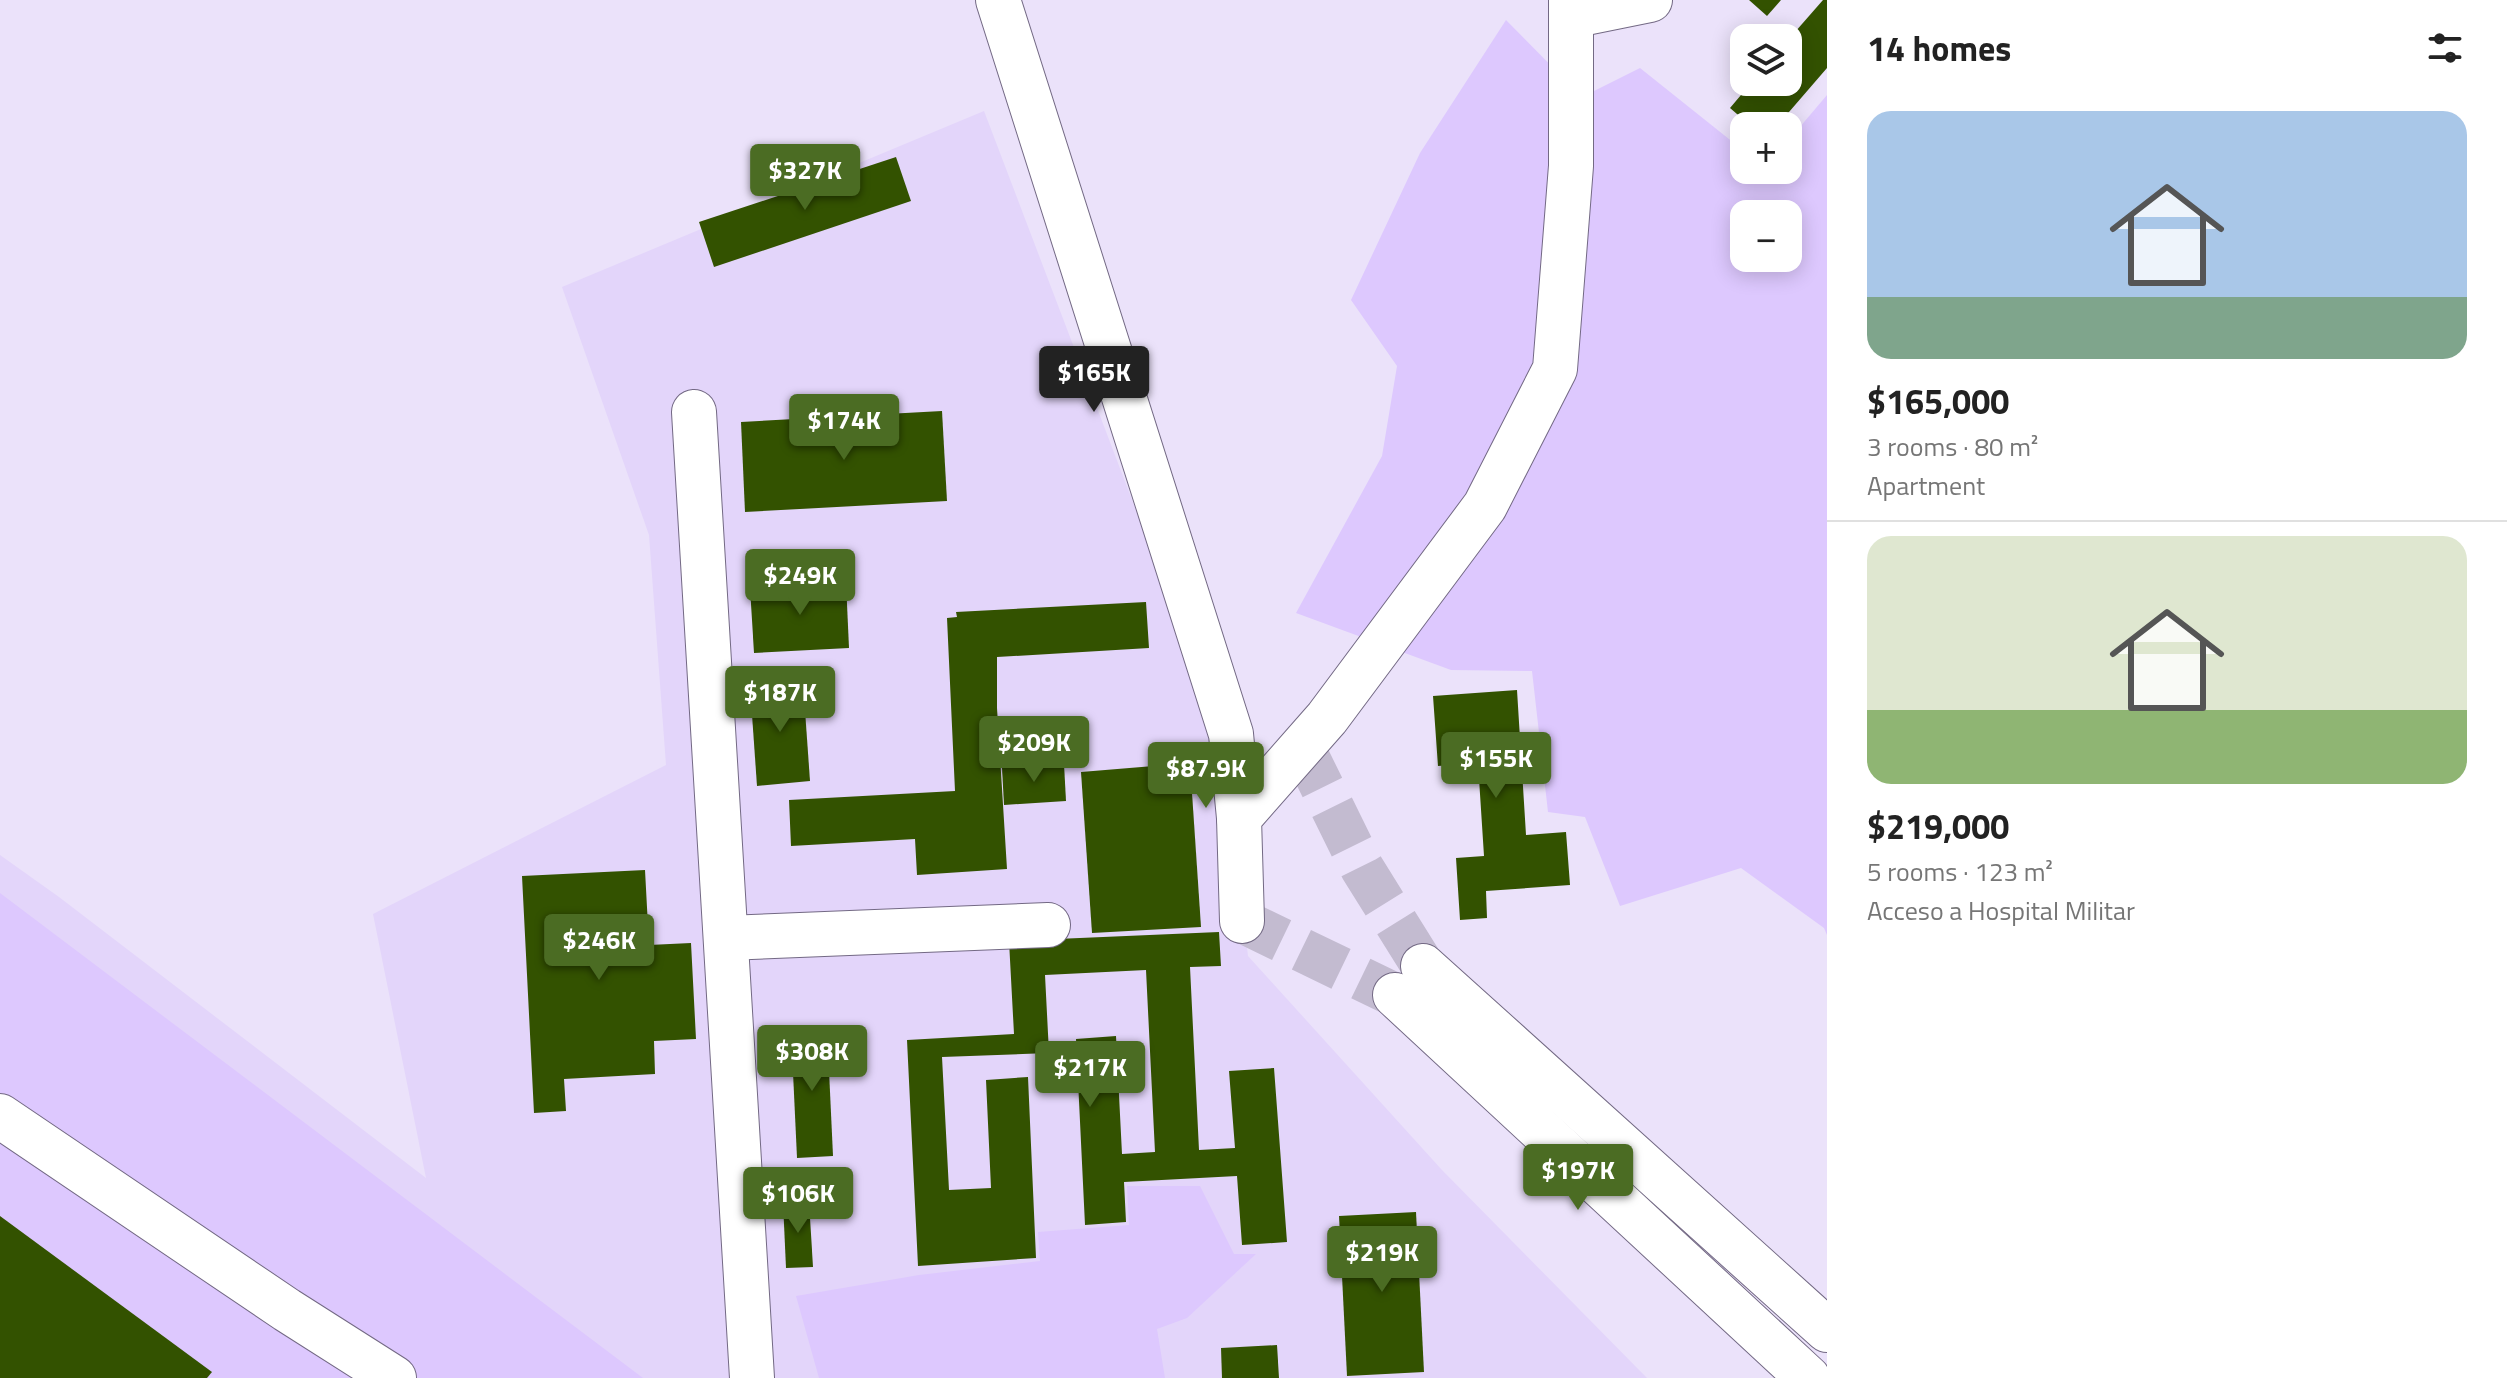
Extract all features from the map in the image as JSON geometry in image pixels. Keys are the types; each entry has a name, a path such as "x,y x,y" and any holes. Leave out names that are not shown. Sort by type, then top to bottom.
{"street":[{"path":"998,0 1231,734 1239,818 1242,921"},
{"path":"1239,818 1303,748 1485,506 1555,369 1571,166 1571,8 1650,0"},
{"path":"694,412 754,1372"},
{"path":"726,938 1048,925"},
{"path":"1808,1378 1409,981 1827,1330"},
{"path":"0,1116 287,1310 394,1378"}],"shaded area":[{"path":"1506,20 1582,97 1640,68 1730,140 1730,184 1802,184 1802,124 1827,95 1827,935 1824,928 1741,868 1620,906 1585,817 1548,812 1532,671 1451,670 1296,613 1382,456 1397,366 1351,300 1420,153"},
{"path":"984,111 1223,739 1248,956 1442,1170 1647,1378 0,1378 0,855 426,1178 373,914 666,765 649,535 562,287"},
{"path":"0,893 643,1378 0,1378"},
{"path":"1127,1186 1200,1186 1234,1254 1256,1254 1187,1318 1157,1329 1165,1378 819,1378 796,1296 919,1275 1040,1261 1038,1232 1129,1225"}],"building":[{"path":"1749,0 1781,0 1767,16"},
{"path":"1823,0 1827,0 1827,68 1789,112 1735,112 1730,108 1740,96 1802,96 1802,24"},
{"path":"896,157 911,201 714,267 699,222"},
{"path":"942,411 947,501 745,512 741,422"},
{"path":"846,582 849,648 754,653 750,587"},
{"path":"1146,602 1149,648 997,657 997,708 1007,869 917,875 915,839 791,846 789,800 955,791 947,618 957,617 956,612"},
{"path":"803,682 810,781 757,786 750,686"},
{"path":"1517,690 1526,835 1566,832 1570,885 1486,891 1487,918 1460,920 1456,858 1484,856 1478,763 1438,766 1433,696"},
{"path":"1190,763 1201,927 1092,933 1081,772"},
{"path":"1064,764 1066,801 1004,805 1002,768"},
{"path":"645,870 649,945 691,943 696,1039 654,1041 655,1074 564,1079 566,1111 534,1113 522,876"},
{"path":"1219,932 1221,966 1190,967 1199,1150 1235,1148 1229,1071 1274,1068 1287,1242 1242,1245 1237,1176 1124,1182 1126,1222 1085,1225 1076,1039 1116,1036 1122,1154 1155,1152 1146,970 1045,975 1049,1053 942,1057 949,1190 991,1188 986,1080 1028,1077 1036,1258 918,1266 907,1040 1014,1034 1009,941"},
{"path":"827,1028 833,1156 797,1158 791,1030"},
{"path":"809,1201 813,1267 786,1268 783,1202"},
{"path":"1416,1212 1424,1372 1347,1376 1339,1216"},
{"path":"0,1216 212,1372 207,1378 0,1378"},
{"path":"1277,1345 1279,1378 1222,1378 1221,1348"}],"tunnel":[{"path":"1303,748 1362,868 1423,966"},
{"path":"1242,921 1395,995"}]}
